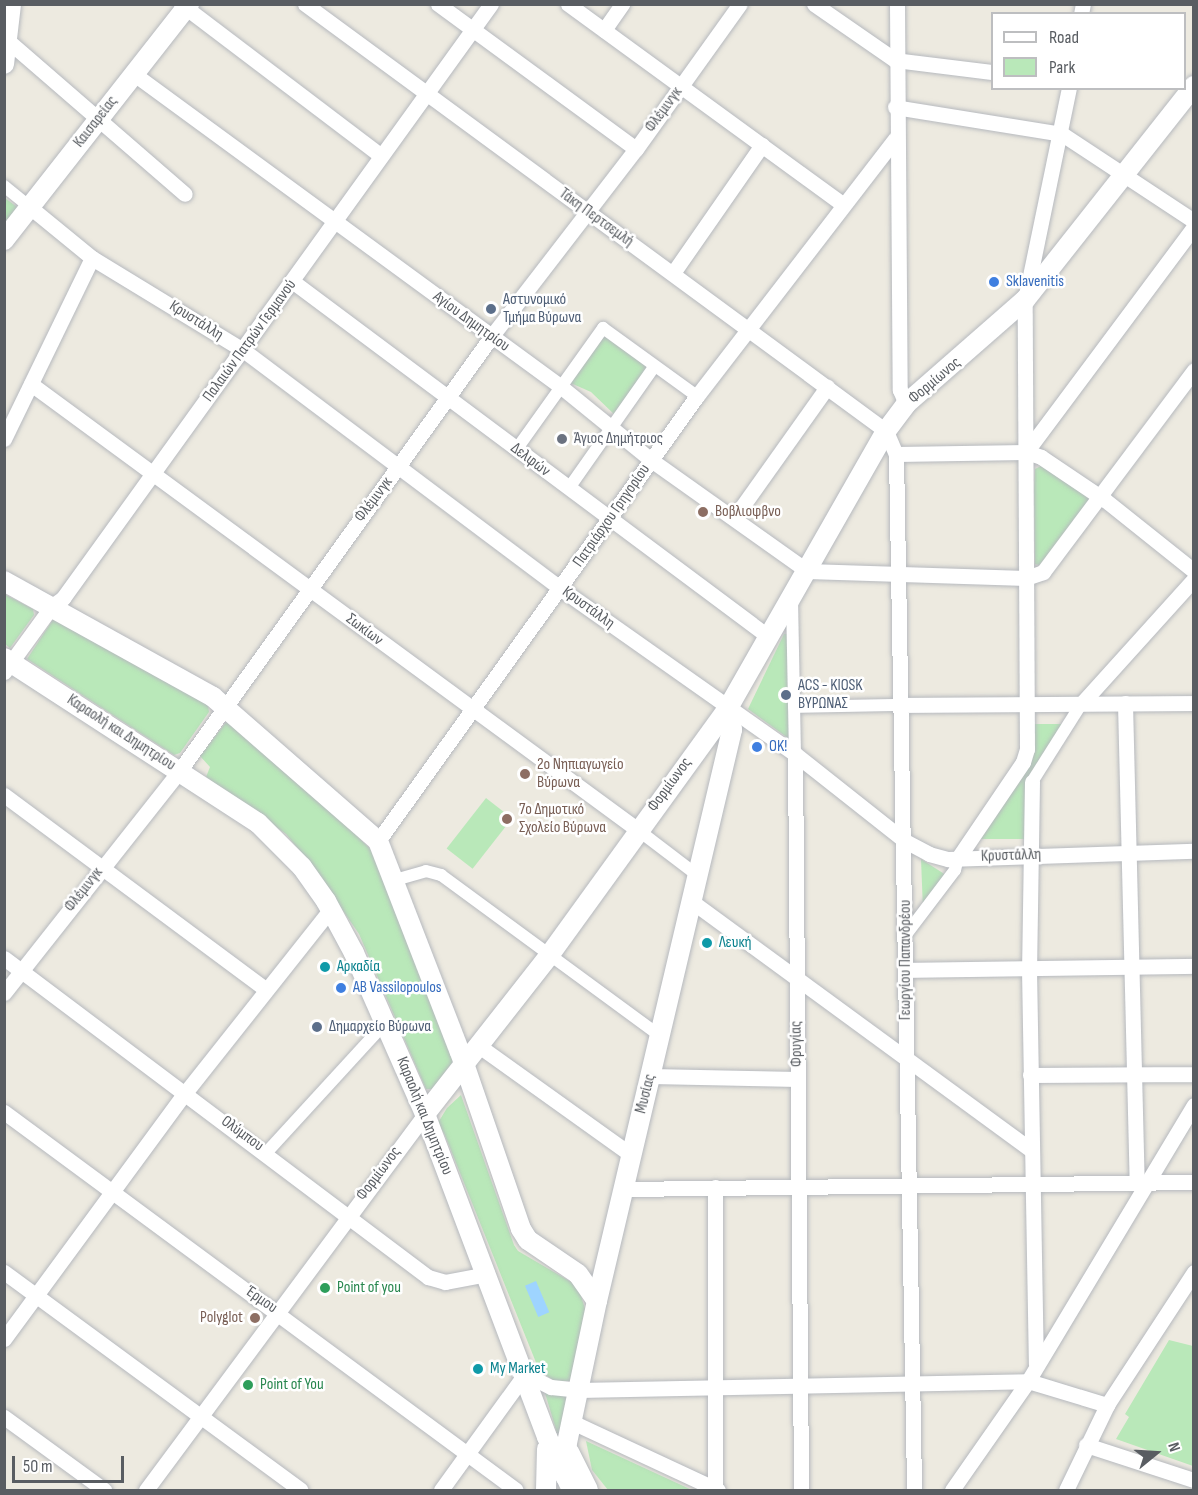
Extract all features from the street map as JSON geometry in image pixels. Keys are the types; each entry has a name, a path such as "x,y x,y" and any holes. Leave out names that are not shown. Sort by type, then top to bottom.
{"street":[{"path":"4,64 11,4"},
{"name":"Τάκη Περτσεμλή","path":"305,4 886,431"},
{"path":"438,4 636,148"},
{"name":"Παλαιών Πατρών Γερμανού","path":"7,664 52,606 63,598 491,4"},
{"path":"568,4 844,205"},
{"path":"604,30 622,4"},
{"name":"Φλέμινγκ","path":"4,993 180,770 308,588 399,466 490,337 636,148 740,4"},
{"path":"814,4 895,60 991,72"},
{"path":"897,4 895,139 900,390 906,404"},
{"path":"185,6 381,156"},
{"name":"Καισαρείας","path":"4,240 32,208 185,6"},
{"path":"7,40 185,194"},
{"name":"Αγίου Δημητρίου","path":"134,74 490,337 560,386 651,460 807,570"},
{"name":"Φορμίωνος","path":"146,1491 424,1114 465,1066 548,957 728,708 886,431 906,404 1026,300 1126,176 1194,86"},
{"path":"905,936 955,870 958,858 1023,762 1027,748 1026,300 1062,134 1069,90"},
{"path":"895,107 1062,134 1194,222"},
{"name":"Πατριάρχου Γρηγορίου","path":"378,841 473,712 698,396 895,139"},
{"path":"673,273 762,146"},
{"path":"4,186 32,208"},
{"name":"Κρυστάλλη","path":"32,208 92,258 243,351 561,589 795,754 905,840 929,854 958,858 1194,851"},
{"path":"1026,452 1194,227"},
{"path":"4,439 92,258"},
{"name":"Δελφών","path":"292,280 769,638"},
{"path":"516,450 603,328 654,367 698,396"},
{"path":"569,488 654,367"},
{"path":"807,570 899,577 1026,578 1043,572 1098,499 1188,390 1194,370"},
{"name":"Σωκίων","path":"32,384 152,476 697,875"},
{"path":"734,518 827,387"},
{"name":"Γεωργίου Παπανδρέου","path":"886,431 896,454 905,840 906,1058 914,1491"},
{"path":"896,454 1026,452 1041,457 1194,571"},
{"path":"1036,1364 1029,969 1032,782 1082,703 1194,579"},
{"path":"4,581 52,606 226,707 378,841 465,1066 521,1229 528,1240 578,1274 597,1301"},
{"name":"Φρυγίας","path":"792,598 801,1491"},
{"name":"Καραολή και Δημητρίου","path":"7,664 180,770 258,823 302,867 330,909 385,1023 424,1114 487,1274 566,1487"},
{"path":"1125,703 1126,852 1134,1074 1143,1182"},
{"path":"794,707 1194,703"},
{"name":"Μυσίας","path":"566,1487 567,1443 597,1301 732,730 728,708"},
{"path":"4,795 265,990"},
{"path":"395,880 434,871 548,957 660,1036"},
{"path":"691,901 797,976 1031,1150"},
{"path":"4,1339 185,1093 330,909"},
{"name":"Ολύμπου","path":"4,958 267,1152 436,1282 487,1274"},
{"path":"906,970 1194,966"},
{"path":"267,1152 385,1023"},
{"path":"479,1046 631,1155"},
{"path":"1030,1075 1194,1074"},
{"path":"650,1076 798,1079"},
{"path":"952,1491 1028,1381 1143,1182 1194,1105"},
{"name":"Έρμου","path":"4,1112 111,1194 279,1313 516,1491"},
{"path":"624,1189 910,1183 1194,1182"},
{"path":"572,1422 716,1490 715,1187"},
{"path":"4,1272 301,1491"},
{"path":"1066,1491 1107,1405 1194,1272"},
{"path":"441,1491 525,1374 551,1387 578,1389 913,1385 1028,1381 1107,1405"},
{"path":"4,1417 104,1491"},
{"path":"546,1491 547,1437"},
{"path":"567,1443 573,1466 588,1491"},
{"path":"1086,1445 1194,1480"}],"green space":[{"path":"5,198 21,210 5,229"},
{"path":"603,333 651,368 617,417 591,392 566,381"},
{"path":"1041,466 1090,498 1043,566 1035,564 1035,469"},
{"path":"4,594 33,609 34,615 10,648 5,644"},
{"path":"54,618 208,705 209,712 180,753 174,755 27,659"},
{"path":"784,634 790,634 792,741 748,709"},
{"path":"227,721 313,791 379,858 454,1060 433,1089 426,1089 359,934 313,867 286,834 206,777 210,767 200,756"},
{"path":"1031,724 1064,724 1032,776 1028,839 972,839 1025,764"},
{"path":"486,798 512,818 473,869 447,848"},
{"path":"921,859 949,877 923,910"},
{"path":"461,1095 514,1245 518,1251 578,1286 586,1312 570,1381 554,1381 539,1370 444,1133 436,1126 447,1108"},
{"path":"1169,1340 1193,1346 1193,1466 1116,1439 1129,1417 1125,1414"},
{"path":"545,1393 569,1395 562,1433 557,1433"},
{"path":"586,1441 692,1490 608,1490 592,1470"}],"water":[{"path":"536,1281 549,1312 538,1317 525,1286"}],"place":[{"name":"Sklavenitis","path":"994,282"},
{"name":"Αστυνομικό Τμήμα Βύρωνα","path":"491,309"},
{"name":"Άγιος Δημήτριος","path":"562,439"},
{"name":"Βοβλιοφβνο","path":"703,512"},
{"name":"ACS - KIOSK ΒΥΡΩΝΑΣ","path":"786,695"},
{"name":"OK!","path":"757,747"},
{"name":"2ο Νηπιαγωγείο Βύρωνα","path":"525,774"},
{"name":"7ο Δημοτικό Σχολείο Βύρωνα","path":"507,819"},
{"name":"Λευκή","path":"707,943"},
{"name":"Αρκαδία","path":"325,967"},
{"name":"AB Vassilopoulos","path":"341,988"},
{"name":"Δημαρχείο Βύρωνα","path":"317,1027"},
{"name":"Point of you","path":"325,1288"},
{"name":"Polyglot","path":"255,1318"},
{"name":"My Market","path":"478,1369"},
{"name":"Point of You","path":"248,1385"}]}
